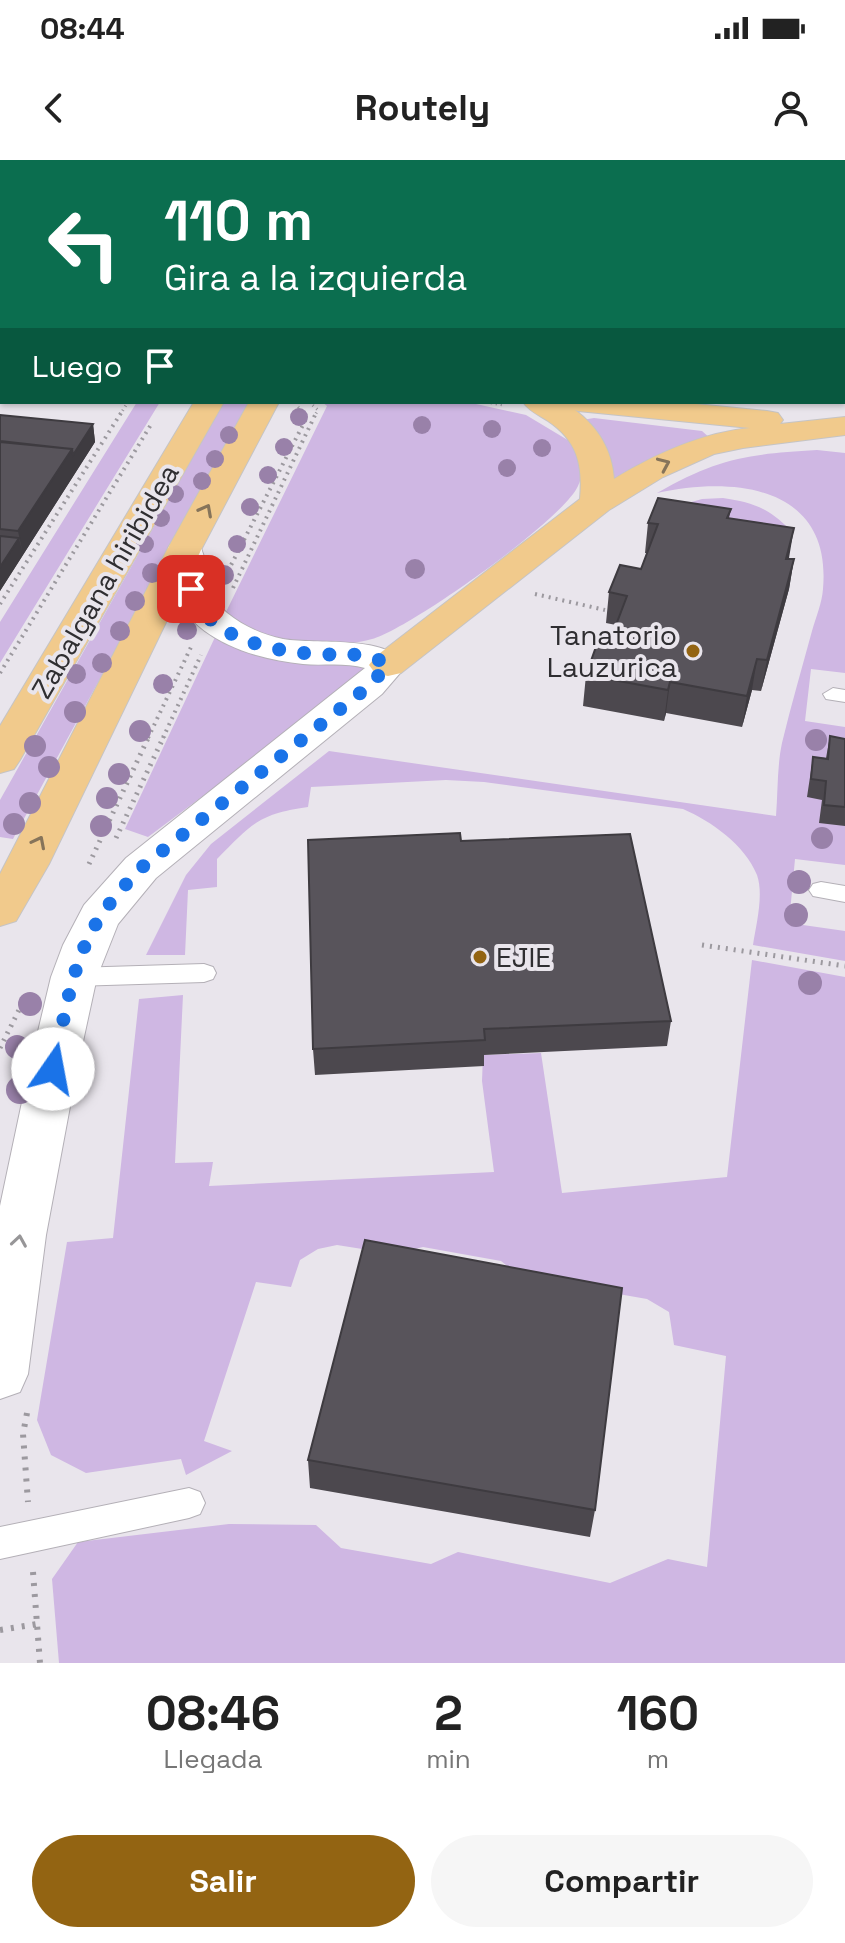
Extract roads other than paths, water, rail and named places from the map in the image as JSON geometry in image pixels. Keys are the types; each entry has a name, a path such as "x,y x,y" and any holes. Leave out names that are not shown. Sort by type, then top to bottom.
{"main road":[{"name":"Zabalgana hiribidea","path":"0,760 208,404"},
{"name":"Zabalgana hiribidea","path":"0,910 34,853 185,548 263,404"},
{"path":"542,404 569,419 584,433 598,463 597,503"},
{"path":"603,404 842,423"},
{"path":"708,404 842,423"},
{"path":"797,404 842,423"},
{"path":"388,665 597,503 651,470 704,447 842,423"}],"street":[{"path":"0,1374 20,1235 74,977 85,945 100,916 141,868 369,686 388,665 374,656 361,653 317,654 276,649 232,633 211,619 191,589 185,548"}],"lane":[{"path":"74,977 204,973"},
{"path":"0,1543 189,1503"}],"place":[{"name":"Tanatorio Lauzurica","path":"693,651"},
{"name":"EJIE","path":"480,957"}]}
